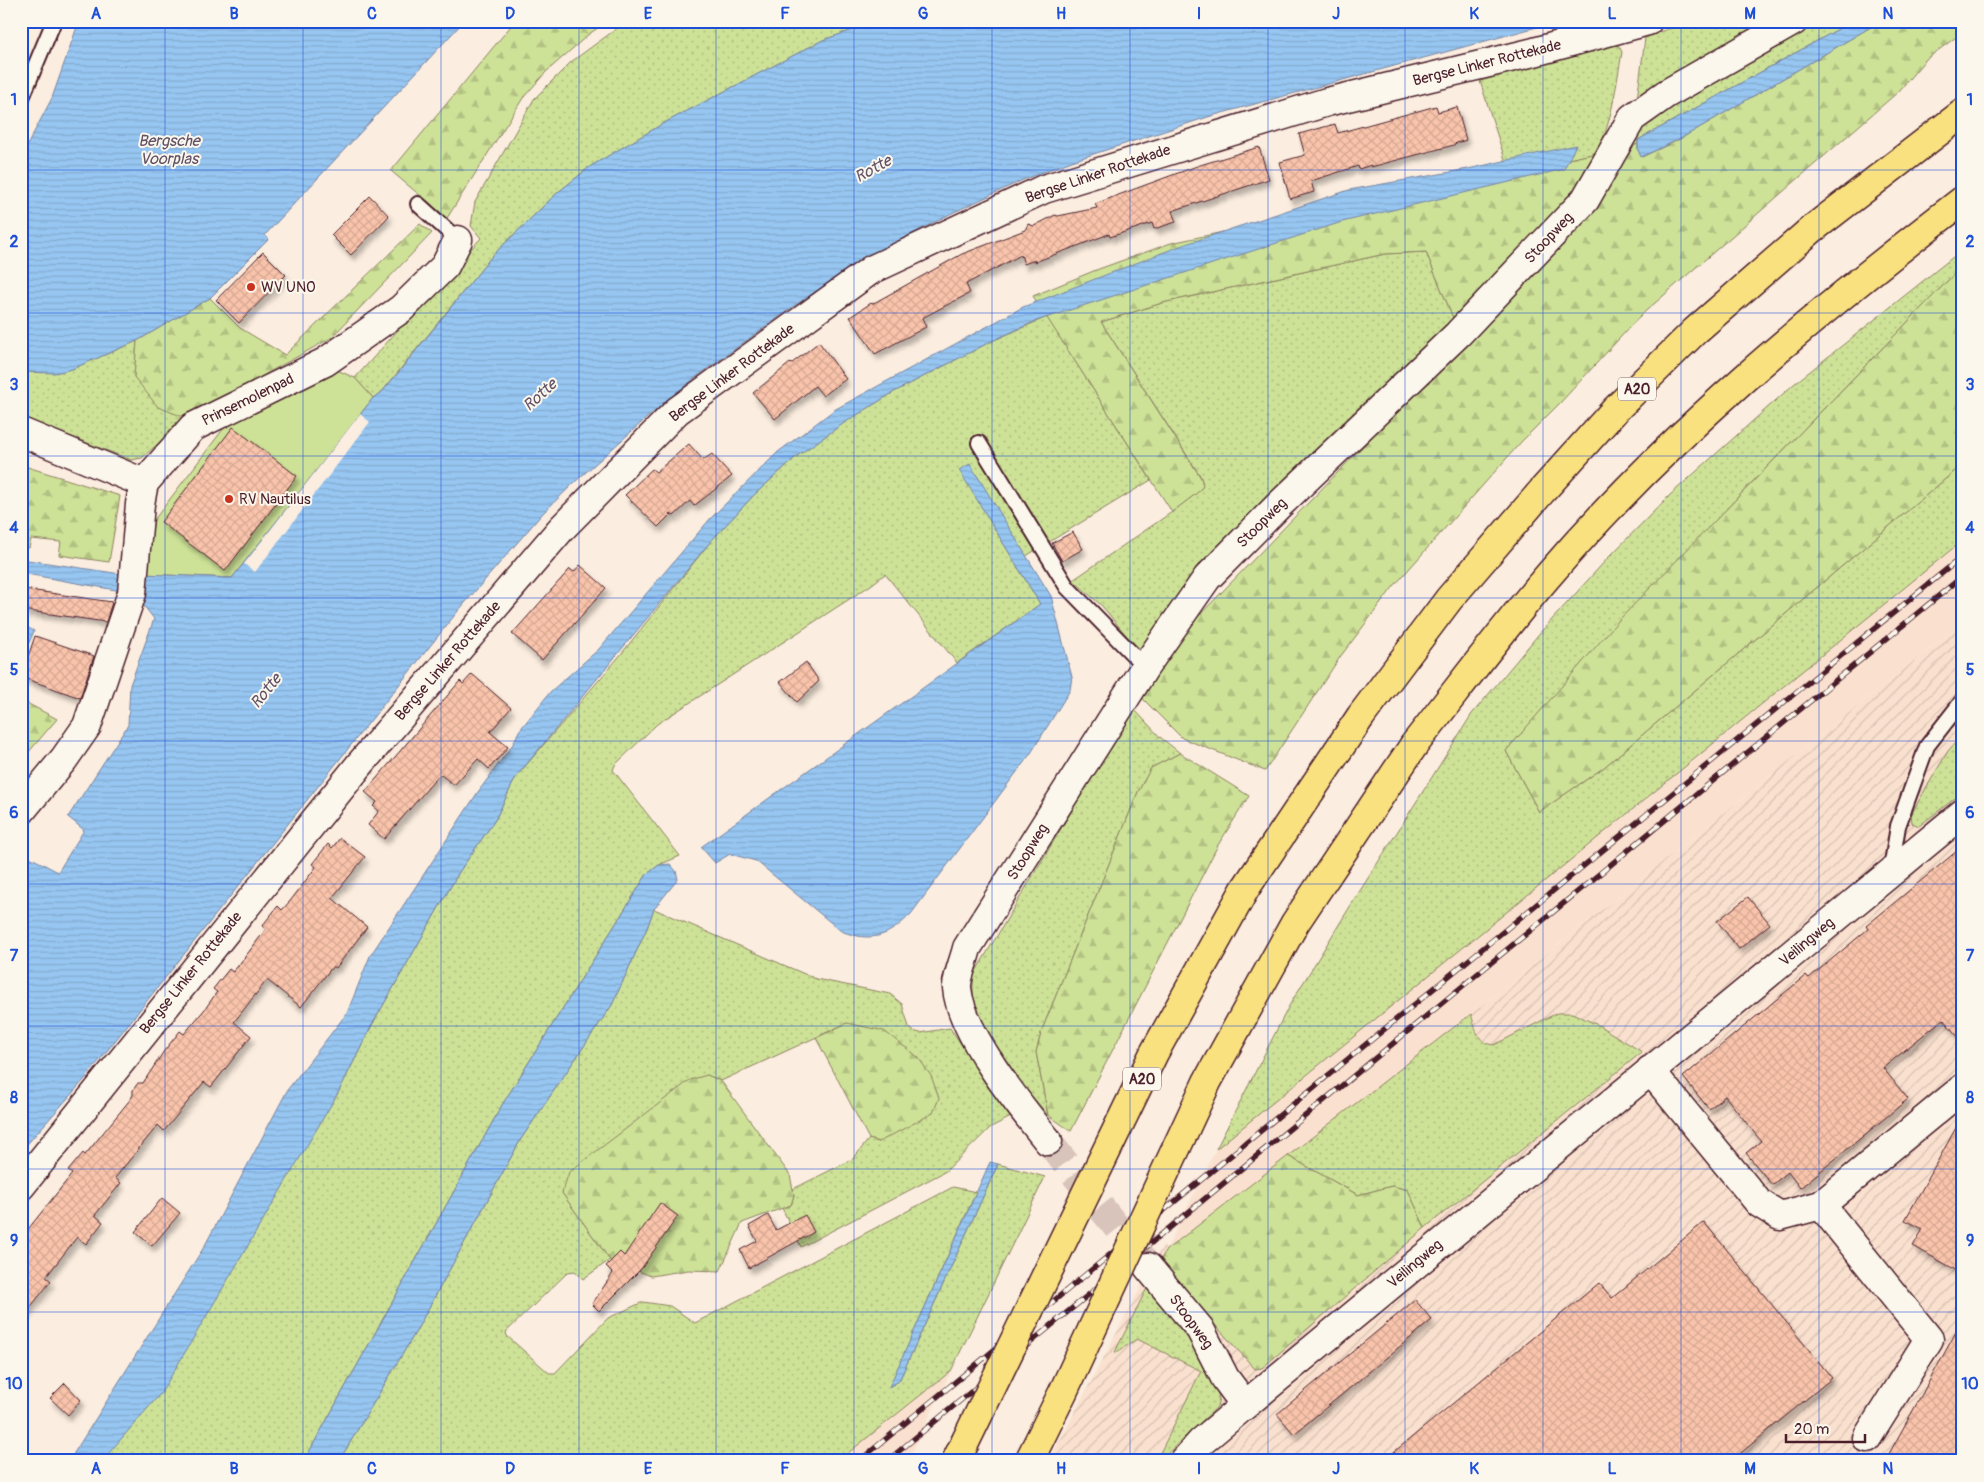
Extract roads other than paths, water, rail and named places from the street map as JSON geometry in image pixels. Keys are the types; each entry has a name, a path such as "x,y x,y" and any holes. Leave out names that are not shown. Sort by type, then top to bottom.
{"highway":[{"name":"A20","path":"956,1461 1154,1053 1245,889 1361,716 1448,599 1542,491 1623,403 1695,331 1811,230 1963,114"},
{"path":"1029,1461 1207,1082 1295,923 1414,745 1547,576 1666,451 1778,348 1864,276 1963,200"}],"street":[{"name":"Bergse Linker Rottekade","path":"21,1186 361,763 561,529 677,412 871,270 1044,189 1326,102 1543,49 1648,21"},
{"name":"Stoopweg","path":"1048,1141 1020,1105 968,1028 956,987 967,948 1144,667 1207,578 1278,506 1458,334 1585,200 1632,118 1666,94 1794,21"},
{"name":"Prinsemolenpad","path":"144,483 193,427 325,362 402,309 445,266 458,240"},
{"path":"21,432 144,483 140,504 133,584 87,726 64,759 25,799"},
{"name":"Veilingweg","path":"1184,1461 1201,1442 1245,1405 1963,813"},
{"path":"1650,1070 1759,1203 1780,1216 1821,1205 1963,1088"},
{"path":"1821,1205 1929,1339 1866,1438"},
{"name":"Stoopweg","path":"1148,1267 1200,1329 1225,1378 1245,1405"}],"lane":[{"path":"21,100 54,21"},
{"path":"418,204 458,240"},
{"path":"979,443 1066,587 1144,667"},
{"path":"1891,872 1898,826 1927,746 1963,700"}],"water":[{"name":"Bergsche Voorplas","path":"79,21 464,21 265,235 269,239 210,298 137,341 72,369 55,373 21,372 21,175 26,164 21,162 21,157 52,98"},
{"name":"Rotte","path":"880,21 1559,21 1211,116 1072,161 1025,179 950,214 887,247 840,275 695,378 650,415 543,513 458,611 84,1080 21,1151 21,860 26,855 58,872 84,830 68,817 128,725 130,685 154,619 141,602 138,594 21,573 21,559 141,577 143,574 232,578 373,398 381,393 398,373 492,256 557,193 591,166 664,123 823,40"},
{"path":"1853,21 1881,21 1680,139 1641,157 1638,150 1638,140"},
{"path":"1576,145 1564,169 1342,222 1036,321 992,341 894,392 844,423 797,456 754,495 711,541 516,777 495,820 459,872 372,1025 338,1093 161,1393 102,1461 69,1461 204,1247 288,1089 347,1013 370,956 478,792 513,744 519,731 551,691 599,649 710,519 778,452 834,410 1023,307 1180,246 1349,190 1468,169"},
{"path":"970,464 1051,596 1072,677 1070,690 1031,753 911,914 895,928 879,936 862,937 852,935 841,931 756,861 730,854 715,863 701,847 1040,604 959,470"},
{"path":"21,624 34,631 28,645 21,644"},
{"path":"670,864 676,871 678,879 654,909 612,1005 521,1139 415,1333 339,1461 304,1461 502,1105 647,874 659,865"},
{"path":"990,1162 998,1164 899,1381 889,1387"}],"tunnel":[{"path":"1048,1141 1146,1264"}],"railway":[{"path":"859,1461 1963,556"},
{"path":"887,1461 1963,576"}],"place":[{"name":"WV UNO","path":"251,287"},
{"name":"RV Nautilus","path":"229,499"}]}
